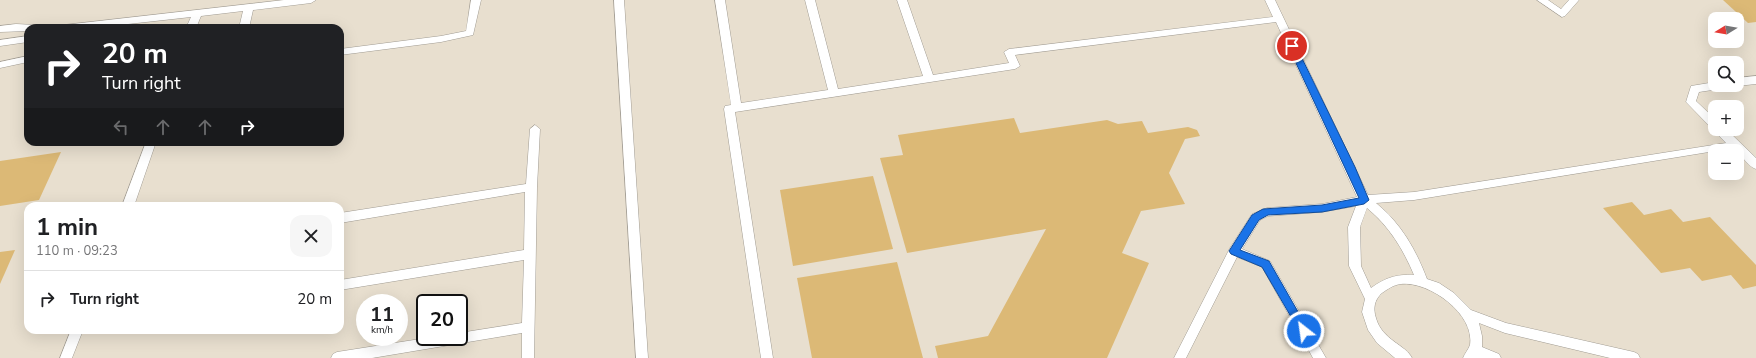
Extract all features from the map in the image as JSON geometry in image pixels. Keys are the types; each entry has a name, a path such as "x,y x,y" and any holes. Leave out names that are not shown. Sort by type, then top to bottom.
{"lane":[{"path":"102,24 311,0"},
{"path":"344,51 442,39 470,33 476,0"},
{"path":"619,0 642,358"},
{"path":"720,0 737,108"},
{"path":"810,0 834,93"},
{"path":"902,0 929,79"},
{"path":"1270,0 1350,167 1364,200 1387,218 1411,253 1422,282"},
{"path":"1542,0 1562,14 1574,0"},
{"path":"245,24 249,7"},
{"path":"193,24 197,14"},
{"path":"767,358 729,109 1015,66 1009,52 1279,19"},
{"path":"0,28 24,27"},
{"path":"0,43 24,39"},
{"path":"0,65 24,60"},
{"path":"1744,81 1756,80"},
{"path":"1708,87 1695,89 1691,102 1708,118"},
{"path":"528,358 531,187 535,130"},
{"path":"1726,136 1735,144"},
{"path":"129,202 150,146"},
{"path":"1180,358 1234,251 1256,217 1267,212 1322,208 1364,200 1414,196 1708,149"},
{"path":"1744,153 1756,165"},
{"path":"344,217 531,187"},
{"path":"1364,200 1354,227 1355,266 1370,298"},
{"path":"1234,251 1266,264 1320,358"},
{"path":"344,284 530,254"},
{"path":"1406,358 1385,342 1375,329 1368,311 1370,298 1378,288 1389,282 1404,279 1422,282 1440,289 1456,300 1468,314 1476,329 1477,344 1475,355 1495,358"},
{"path":"1468,314 1505,328 1634,358"},
{"path":"337,358 529,327"},
{"path":"66,358 75,334"}],"shaded area":[{"path":"0,0 1756,0 1756,358 0,358"}],"building":[{"path":"1723,0 1756,0 1756,22 1748,23 1744,19 1744,12 1736,12"},
{"path":"1014,118 1020,133 1107,120 1118,124 1142,121 1148,133 1188,127 1197,130 1200,136 1185,139 1169,173 1185,204 1141,211 1122,253 1149,263 1107,358 938,358 935,346 988,336 1046,229 907,253 880,158 903,155 898,135"},
{"path":"61,152 39,200 0,206 0,161"},
{"path":"873,176 893,249 793,266 780,190"},
{"path":"1632,202 1644,215 1671,209 1683,222 1710,217 1756,265 1756,286 1743,289 1731,275 1702,281 1690,268 1661,273 1603,208"},
{"path":"15,250 0,284 0,252"},
{"path":"897,262 923,358 812,358 797,278"}],"route":[{"path":"1292,46 1350,167 1364,200 1322,208 1267,212 1256,217 1234,251 1266,264 1304,331"}]}
